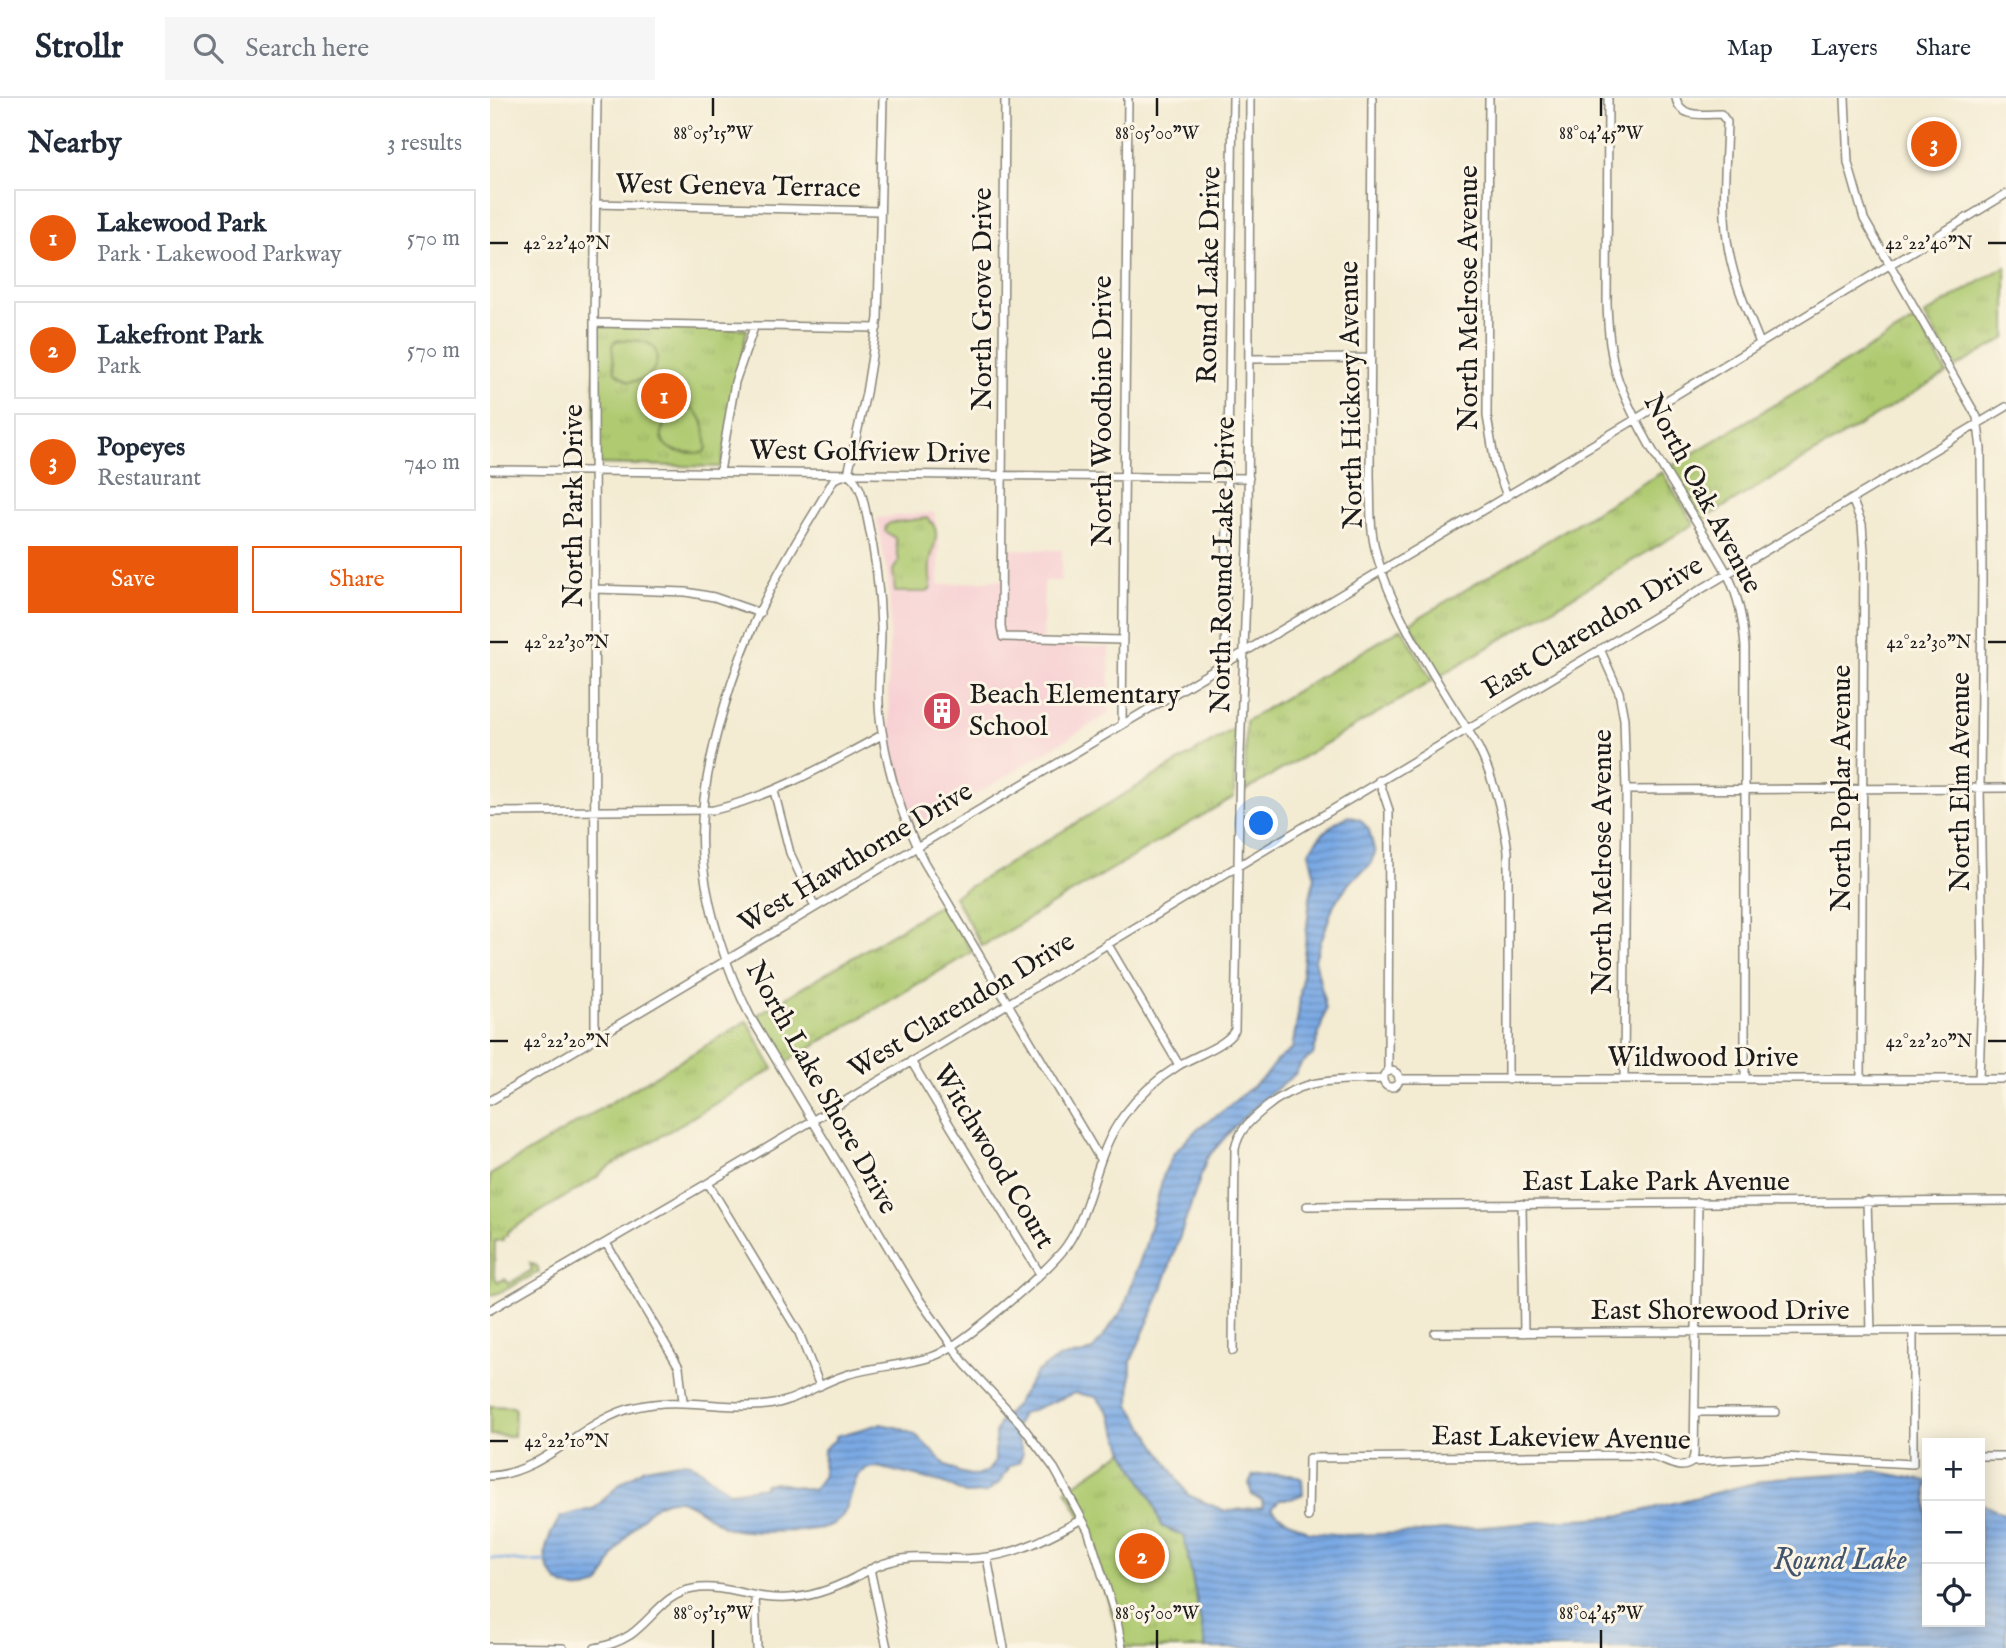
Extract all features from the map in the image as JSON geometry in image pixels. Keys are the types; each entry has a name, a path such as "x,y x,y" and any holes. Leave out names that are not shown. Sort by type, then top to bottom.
{"street":[{"name":"North Park Drive","path":"595,1039 594,323 597,98"},
{"path":"883,98 877,328 848,474 856,480 860,488 879,592 882,735 894,794 916,847 1100,1159"},
{"name":"North Grove Drive","path":"1005,98 1003,637 1122,640"},
{"name":"North Woodbine Drive","path":"1122,725 1128,98"},
{"name":"Round Lake Drive","path":"1225,663 1233,98"},
{"name":"North Round Lake Drive","path":"1179,1065 1225,1042 1234,1033 1237,1020 1240,754 1249,478 1250,98"},
{"name":"North Hickory Avenue","path":"1372,98 1370,358 1372,526 1376,555 1394,603 1478,748 1504,819 1508,851 1508,1080"},
{"name":"North Melrose Avenue","path":"1489,98 1487,416 1495,464 1507,496"},
{"name":"North Oak Avenue","path":"1608,98 1608,332 1619,382 1636,419 1727,573 1738,596 1742,617 1745,647 1745,1079"},
{"path":"1676,98 1682,110 1690,114 1721,114 1727,122 1728,248 1737,283 1760,343"},
{"name":"North Elm Avenue","path":"1845,98 1848,163 1864,219 1971,403 1978,424 1981,449 1980,788 1983,962 1979,1079"},
{"name":"West Hawthorne Drive","path":"490,1101 1636,419 2006,194"},
{"name":"West Geneva Terrace","path":"595,204 880,211"},
{"path":"594,323 877,328"},
{"path":"720,471 736,382 754,327"},
{"path":"1249,359 1370,358"},
{"name":"East Clarendon Drive","path":"1239,864 2006,408"},
{"name":"West Golfview Drive","path":"490,470 1249,478"},
{"name":"North Lake Shore Drive","path":"848,474 834,479 775,580 723,711 712,751 704,812 703,864 709,900 725,961 750,1016 919,1299 952,1346 1020,1423 1054,1468 1082,1519 1104,1577 1122,1648"},
{"name":"North Poplar Avenue","path":"1852,499 1862,524 1864,551 1861,1079"},
{"path":"595,589 686,592 714,597 760,613"},
{"name":"North Melrose Avenue","path":"1600,649 1619,692 1624,719 1624,1079"},
{"path":"490,812 704,812 737,805 774,791 882,735"},
{"path":"1379,780 1389,810 1388,1072 1383,1079"},
{"path":"1626,790 2006,788"},
{"path":"774,791 790,852 815,907"},
{"name":"West Clarendon Drive","path":"490,1310 708,1183 1239,864"},
{"path":"490,1476 516,1472 530,1466 596,1422 647,1404 683,1401 754,1407 772,1405 806,1394 847,1374 936,1356 1040,1274 1067,1245 1078,1225 1100,1159 1116,1126 1137,1098 1179,1065 1107,943"},
{"name":"Witchwood Court","path":"911,1061 1040,1274"},
{"path":"1388,1072 1395,1072 1399,1079"},
{"name":"Wildwood Drive","path":"1233,1351 1235,1149 1238,1136 1245,1126 1279,1097 1293,1089 1325,1082 1383,1079 1386,1085 1391,1087 1397,1085 1399,1079 2006,1079"},
{"path":"708,1183 799,1333 820,1386"},
{"path":"1867,1201 1871,1331"},
{"name":"East Lake Park Avenue","path":"1307,1206 2006,1201"},
{"path":"1692,1462 1698,1202"},
{"path":"1522,1204 1524,1333"},
{"path":"607,1243 674,1358 682,1379 683,1401"},
{"name":"East Shorewood Drive","path":"1435,1333 2006,1330"},
{"name":"East Lakeview Avenue","path":"1308,1517 1309,1458 1634,1455 1652,1457 1680,1466 1692,1462 1784,1457 1913,1464 1913,1331"},
{"path":"1695,1412 1776,1412"},
{"path":"1985,1456 2006,1457"},
{"path":"595,1648 610,1645 629,1635 657,1607 676,1595 693,1589 714,1588 785,1599 806,1597 827,1591 870,1569 896,1560 988,1557 1016,1551 1082,1519"},
{"path":"988,1557 1004,1648"},
{"path":"870,1569 887,1648"},
{"path":"755,1596 757,1648"},
{"path":"490,1647 563,1648"}],"shaded area":[{"path":"934,512 939,547 939,585 1005,579 1006,549 1062,550 1061,581 1044,581 1043,646 1109,647 1110,713 918,830 899,775 891,736 888,695 890,611 888,580 877,518"}],"green space":[{"path":"2006,266 2006,338 1956,367 1924,315"},
{"path":"1916,320 1947,373 1702,520 1670,467"},
{"path":"594,326 747,329 721,467 595,464"},
{"path":"619,340 636,340 651,345 657,358 649,375 629,382 615,372 612,346"},
{"path":"688,407 698,414 703,424 707,448 703,453 673,450 663,439 663,427 668,417 677,409"},
{"path":"1662,472 1694,524 1440,676 1410,623"},
{"path":"927,518 936,534 930,565 931,588 927,592 895,592 893,570 899,561 895,538 885,531 886,526 890,523"},
{"path":"1402,628 1432,681 1245,791 1246,721"},
{"path":"1235,728 1234,797 982,946 954,896"},
{"path":"943,903 972,952 784,1063 757,1015"},
{"path":"747,1021 773,1069 604,1170 596,1178 507,1232 503,1240 495,1241 494,1276 498,1282 505,1279 508,1284 532,1270 530,1263 537,1266 539,1272 490,1295 490,1175"},
{"path":"490,1406 515,1407 514,1436 490,1435"},
{"path":"1124,1451 1152,1499 1161,1526 1184,1536 1206,1648 1122,1648 1088,1530 1066,1490"}],"water":[{"name":"Round Lake","path":"1349,816 1361,820 1369,830 1375,853 1370,865 1350,882 1334,904 1315,959 1326,1009 1313,1055 1235,1126 1207,1158 1159,1297 1131,1361 1130,1405 1188,1495 1225,1511 1263,1507 1262,1500 1252,1495 1249,1484 1253,1475 1291,1474 1302,1479 1303,1494 1291,1499 1280,1499 1272,1508 1278,1515 1309,1532 1348,1535 1409,1533 1625,1515 1775,1478 1875,1471 1922,1480 1922,1627 1985,1627 1985,1505 2006,1515 2006,1648 1206,1648 1184,1536 1161,1526 1152,1499 1124,1451 1110,1413 1096,1397 1075,1393 1022,1414 1015,1429 1023,1454 1019,1462 1010,1466 1000,1482 986,1493 965,1494 945,1483 877,1467 865,1470 858,1476 848,1505 835,1523 822,1528 779,1532 736,1530 726,1527 687,1503 666,1501 649,1511 631,1531 616,1552 599,1585 576,1589 562,1585 552,1575 547,1563 546,1548 560,1517 595,1508 621,1483 645,1468 679,1462 691,1463 729,1492 765,1487 764,1484 770,1483 813,1490 823,1477 824,1449 836,1436 880,1424 900,1428 917,1436 947,1466 958,1472 975,1476 987,1472 995,1461 995,1434 1000,1421 1016,1404 1036,1373 1058,1358 1093,1350 1124,1308 1146,1243 1164,1173 1174,1153 1198,1128 1223,1111 1292,1049 1310,897 1315,877 1309,852 1337,822"}],"waterway":[{"path":"490,1558 525,1562 546,1561"}],"place":[{"name":"Popeyes","path":"1934,144"},
{"name":"Lakewood Park","path":"664,396"},
{"name":"Beach Elementary School","path":"942,711"},
{"name":"Lakefront Park","path":"1142,1556"}]}
